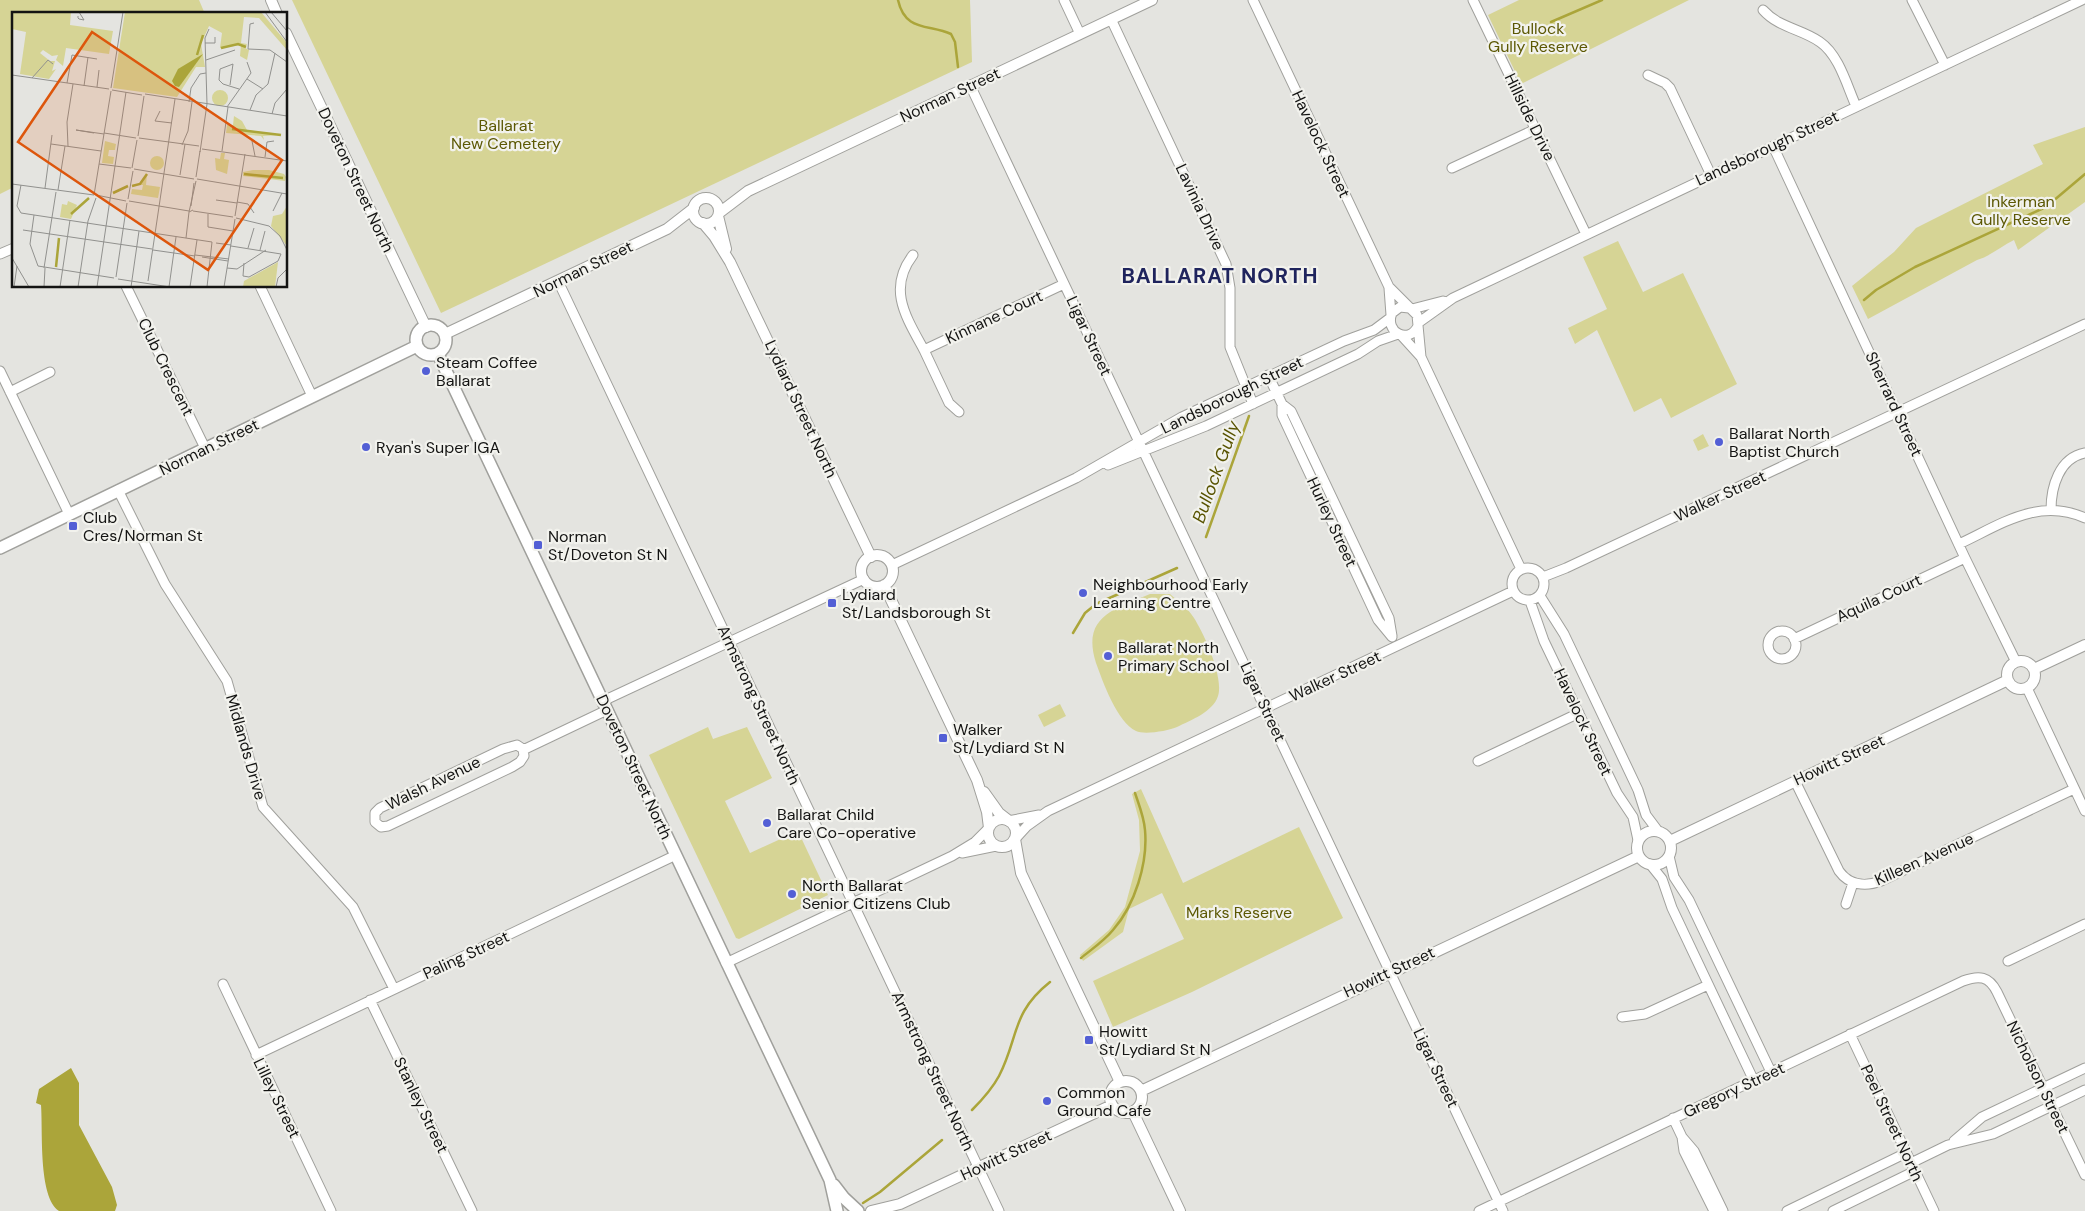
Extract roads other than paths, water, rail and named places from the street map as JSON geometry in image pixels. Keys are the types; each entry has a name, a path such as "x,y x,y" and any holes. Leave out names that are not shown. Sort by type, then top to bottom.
{"main road":[{"path":"435,326 445,334 444,348 438,354 428,355 420,350 418,346 417,337 422,329 426,327 435,326"},
{"name":"Norman Street","path":"0,548 418,346"},
{"name":"Doveton Street North","path":"438,354 830,1180 857,1211"},
{"name":"Doveton Street North","path":"830,1180 837,1211"},
{"path":"849,1211 857,1211"}],"street":[{"path":"271,0 276,12"},
{"path":"1064,0 1080,34"},
{"name":"Norman Street","path":"713,200 748,191 1152,0"},
{"name":"Havelock Street","path":"1253,0 1389,287 1410,308"},
{"name":"Hillside Drive","path":"1473,0 1586,234"},
{"path":"1912,0 1945,65"},
{"name":"Landsborough Street","path":"1418,324 1453,298 2082,0"},
{"path":"1763,10 1778,23 1815,39 1826,47 1835,59 1856,106"},
{"name":"Lavinia Drive","path":"1111,19 1226,264 1230,288 1230,347 1253,404"},
{"name":"Doveton Street North","path":"288,37 426,327"},
{"path":"1648,76 1665,83 1670,88 1711,175"},
{"name":"Ligar Street","path":"970,85 1503,1211"},
{"path":"1452,168 1536,129"},
{"name":"Sherrard Street","path":"1773,146 1964,558 2016,662"},
{"name":"Norman Street","path":"718,214 748,191"},
{"path":"701,200 713,200 718,206 718,214 712,223 701,223 694,216 694,208 701,200"},
{"name":"Norman Street","path":"445,334 667,229 694,208"},
{"name":"Lydiard Street North","path":"718,214 730,262"},
{"name":"Norman Street","path":"667,229 701,223"},
{"name":"Lydiard Street North","path":"701,223 714,236 730,262 871,557"},
{"path":"0,254 12,249"},
{"path":"913,255 900,276 900,292 903,307 949,403 959,412"},
{"name":"Armstrong Street North","path":"558,281 999,1211"},
{"name":"Kinnane Court","path":"924,350 1064,284"},
{"name":"Havelock Street","path":"1389,287 1391,317"},
{"name":"Club Crescent","path":"127,288 205,448"},
{"path":"261,288 312,396"},
{"name":"Landsborough Street","path":"1410,308 1453,298"},
{"path":"1422,357 1391,328 1391,317 1400,307 1410,308 1417,315 1422,357 1522,569"},
{"name":"Landsborough Street","path":"1076,478 1182,417 1268,375 1344,341 1374,330 1391,317"},
{"path":"1400,335 1412,333 1418,324"},
{"name":"Walker Street","path":"1543,577 2085,324"},
{"name":"Landsborough Street","path":"892,565 1076,478 1277,393 1358,354 1378,341 1400,335"},
{"path":"0,371 69,514"},
{"path":"10,392 50,372"},
{"name":"Hurley Street","path":"1268,375 1282,404 1291,411 1389,618 1392,636 1397,647"},
{"path":"2050,510 2051,492 2056,479 2072,458 2085,453"},
{"name":"Midlands Drive","path":"118,490 165,584 227,681 263,807 354,907 394,989"},
{"path":"1959,544 2022,515 2050,510 2067,512 2085,518"},
{"path":"883,556 892,565 892,576 884,585 872,586 864,578 862,567 866,560 871,557 883,556"},
{"name":"Aquila Court","path":"1794,639 1964,558"},
{"path":"1531,568 1543,577 1545,587 1540,596 1530,601 1520,599 1513,591 1512,581 1514,576 1522,569 1531,568"},
{"path":"605,706 729,642 864,578"},
{"path":"884,585 977,780 987,812 989,839 1021,873"},
{"name":"Walker Street","path":"1008,820 1023,819 1048,811 1513,591"},
{"name":"Havelock Street","path":"1540,596 1564,634 1638,790 1646,815 1658,831"},
{"name":"Havelock Street","path":"1530,601 1544,641 1617,793 1634,816 1638,840"},
{"path":"2034,669 2085,645"},
{"path":"2016,662 2026,662 2034,669 2034,680 2027,688 2016,688 2008,680 2009,668 2016,662"},
{"name":"Howitt Street","path":"1670,841 2008,680"},
{"path":"2027,688 2079,793 2085,811"},
{"name":"Walsh Avenue","path":"523,750 605,706"},
{"path":"1478,761 1579,713"},
{"name":"Walsh Avenue","path":"517,745 523,750 524,756 520,762 495,775 388,826 381,827 375,822 375,813 380,808 506,748 517,745"},
{"path":"977,780 999,812 1016,828 1021,873 1120,1082"},
{"name":"Killeen Avenue","path":"1795,781 1836,866 1843,876 1853,883 1864,884 1880,881 2079,793"},
{"name":"Walker Street","path":"1016,838 1027,826 1048,811"},
{"path":"726,963 952,856 975,842 996,820 1008,820"},
{"path":"1650,864 1662,863 1669,856 1671,850 1670,841 1666,835 1658,831 1646,832 1638,840 1637,849 1639,856 1650,864 1662,879 1672,908 1754,1081"},
{"path":"952,856 1008,846 1016,838"},
{"name":"Paling Street","path":"256,1054 676,855"},
{"name":"Howitt Street","path":"1141,1091 1639,856"},
{"path":"1669,856 1674,877 1689,900 1771,1072"},
{"path":"1846,904 1853,883"},
{"path":"2008,961 2085,924"},
{"name":"Gregory Street","path":"1479,1211 1970,978 1983,977 1990,981"},
{"name":"Nicholson Street","path":"1990,981 2085,1175"},
{"name":"Lilley Street","path":"223,984 331,1211"},
{"path":"1622,1016 1645,1014 1708,985"},
{"name":"Stanley Street","path":"370,1000 472,1211"},
{"name":"Peel Street North","path":"1850,1034 1934,1211"},
{"path":"1833,1211 1913,1167 1948,1145 1982,1118 2085,1068"},
{"path":"1120,1082 1136,1084 1141,1091 1142,1101 1140,1106 1133,1112 1121,1113 1112,1105 1110,1099 1112,1091 1120,1082"},
{"path":"1948,1145 1993,1134 2085,1090"},
{"name":"Howitt Street","path":"870,1211 900,1204 1112,1105"},
{"path":"1133,1112 1180,1211"},
{"path":"1673,1118 1682,1136 1694,1151 1723,1211"},
{"path":"1682,1136 1684,1151 1714,1211"},
{"path":"1787,1211 1906,1153"},
{"name":"Howitt Street","path":"891,1211 900,1204"}],"waterway":[{"path":"898,0 901,10 912,22 951,34 955,42 958,67"},
{"name":"Bullock Gully","path":"1551,22 1602,0"},
{"path":"1864,300 1876,290 1915,267 2046,207 2085,174"},
{"name":"Bullock Gully","path":"1206,537 1249,416"},
{"name":"Bullock Gully","path":"1073,633 1085,613 1096,604 1177,568"},
{"path":"1081,958 1113,930 1121,920 1134,896 1142,870 1145,843 1145,830 1135,793"},
{"path":"972,1110 987,1094 999,1076 1017,1026 1028,1004 1050,982"},
{"path":"863,1203 880,1192 942,1140"}],"place":[{"name":"Steam Coffee Ballarat","path":"426,371"},
{"name":"Ballarat North Baptist Church","path":"1719,442"},
{"name":"Ryan's Super IGA","path":"366,447"},
{"name":"Club Cres/Norman St","path":"73,526"},
{"name":"Norman St/Doveton St N","path":"538,545"},
{"name":"Neighbourhood Early Learning Centre","path":"1083,593"},
{"name":"Lydiard St/Landsborough St","path":"832,603"},
{"name":"Ballarat North Primary School","path":"1108,656"},
{"name":"Walker St/Lydiard St N","path":"943,738"},
{"name":"Ballarat Child Care Co-operative","path":"767,823"},
{"name":"North Ballarat Senior Citizens Club","path":"792,894"},
{"name":"Howitt St/Lydiard St N","path":"1089,1040"},
{"name":"Common Ground Cafe","path":"1047,1101"}],"district":[{"name":"BALLARAT NORTH","path":"1220,276"}],"park label":[{"name":"Bullock Gully Reserve","path":"1538,37"},
{"name":"Ballarat New Cemetery","path":"506,134"},
{"name":"Inkerman Gully Reserve","path":"2021,210"},
{"name":"Marks Reserve","path":"1239,912"}]}
